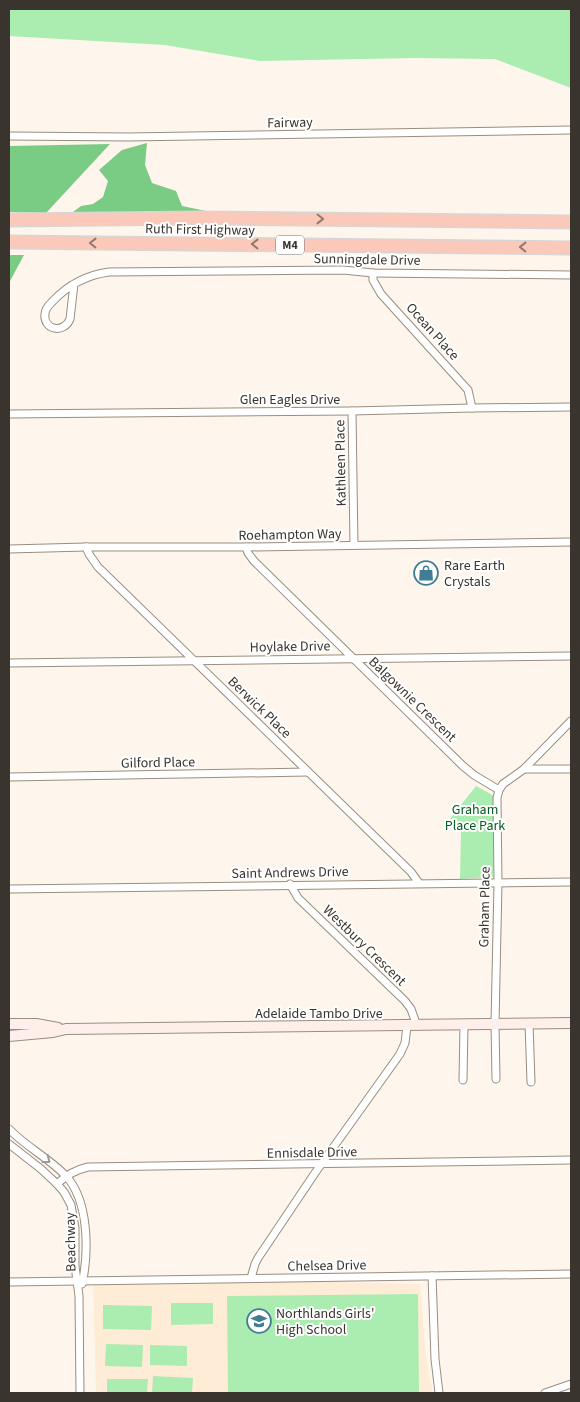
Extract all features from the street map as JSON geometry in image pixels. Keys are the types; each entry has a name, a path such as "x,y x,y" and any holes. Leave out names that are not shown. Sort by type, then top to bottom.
{"highway":[{"name":"Ruth First Highway","path":"9,220 200,218 571,222"},
{"name":"Ruth First Highway","path":"9,242 571,248"}],"street":[{"name":"Fairway","path":"9,136 571,130"},
{"name":"Sunningdale Drive","path":"74,284 68,324 61,328 52,328 48,325 44,315 61,292 74,284 92,275 113,272 342,270 571,275"},
{"name":"Ocean Place","path":"373,272 376,287 468,390 472,408"},
{"name":"Glen Eagles Drive","path":"9,414 571,407"},
{"name":"Kathleen Place","path":"352,411 354,545"},
{"name":"Roehampton Way","path":"9,549 571,542"},
{"name":"Berwick Place","path":"86,547 98,567 411,872 418,883"},
{"name":"Balgownie Crescent","path":"246,547 254,561 463,766 499,790"},
{"name":"Hoylake Drive","path":"9,663 571,656"},
{"path":"499,790 503,784 524,769 571,721"},
{"path":"524,769 571,768"},
{"name":"Gilford Place","path":"9,776 308,772"},
{"name":"Graham Place","path":"496,1079 497,807 499,790"},
{"name":"Saint Andrews Drive","path":"9,889 571,882"},
{"name":"Westbury Crescent","path":"290,884 298,898 405,1002 411,1009 412,1026"},
{"path":"529,1023 531,1082"},
{"name":"Adelaide Tambo Drive","path":"9,1036 66,1030 571,1023"},
{"name":"Adelaide Tambo Drive","path":"9,1024 36,1024 66,1030"},
{"path":"463,1080 464,1025"},
{"path":"251,1278 258,1258 400,1054 412,1026"},
{"path":"9,1042 36,1034"},
{"name":"Beachway","path":"9,1129 66,1176 79,1197 85,1227 86,1267 80,1280"},
{"name":"Beachway","path":"9,1144 42,1169 64,1192 71,1205 80,1280 80,1393"},
{"name":"Ennisdale Drive","path":"57,1184 66,1176 79,1169 88,1168 571,1160"},
{"name":"Chelsea Drive","path":"9,1282 571,1274"},
{"path":"432,1276 434,1359 439,1393"},
{"path":"545,1393 571,1384"}],"shaded area":[{"name":"Northlands Girls' High School","path":"93,1277 420,1284 426,1357 433,1393 96,1393"}],"green space":[{"path":"9,9 571,9 571,88 495,59 415,58 260,61 165,45 9,36"},
{"path":"147,143 145,165 152,183 176,191 182,206 211,212 73,212 81,206 93,204 103,197 108,181 99,170 122,150"},
{"path":"110,144 46,213 9,212 9,146"},
{"path":"9,255 24,255 9,283"},
{"name":"Graham Place Park","path":"476,786 494,796 493,877 460,879 461,830 449,820"},
{"path":"418,1294 419,1393 228,1393 227,1296"},
{"path":"171,1303 213,1303 213,1324 171,1325"},
{"path":"103,1305 152,1306 151,1330 103,1329"},
{"path":"106,1344 143,1345 142,1367 105,1366"},
{"path":"150,1345 187,1346 187,1366 150,1365"},
{"path":"153,1376 193,1378 192,1393 152,1393"},
{"path":"107,1379 148,1379 147,1393 107,1393"}],"place":[{"name":"Rare Earth Crystals","path":"426,573"},
{"name":"Northlands Girls' High School","path":"259,1321"}]}
